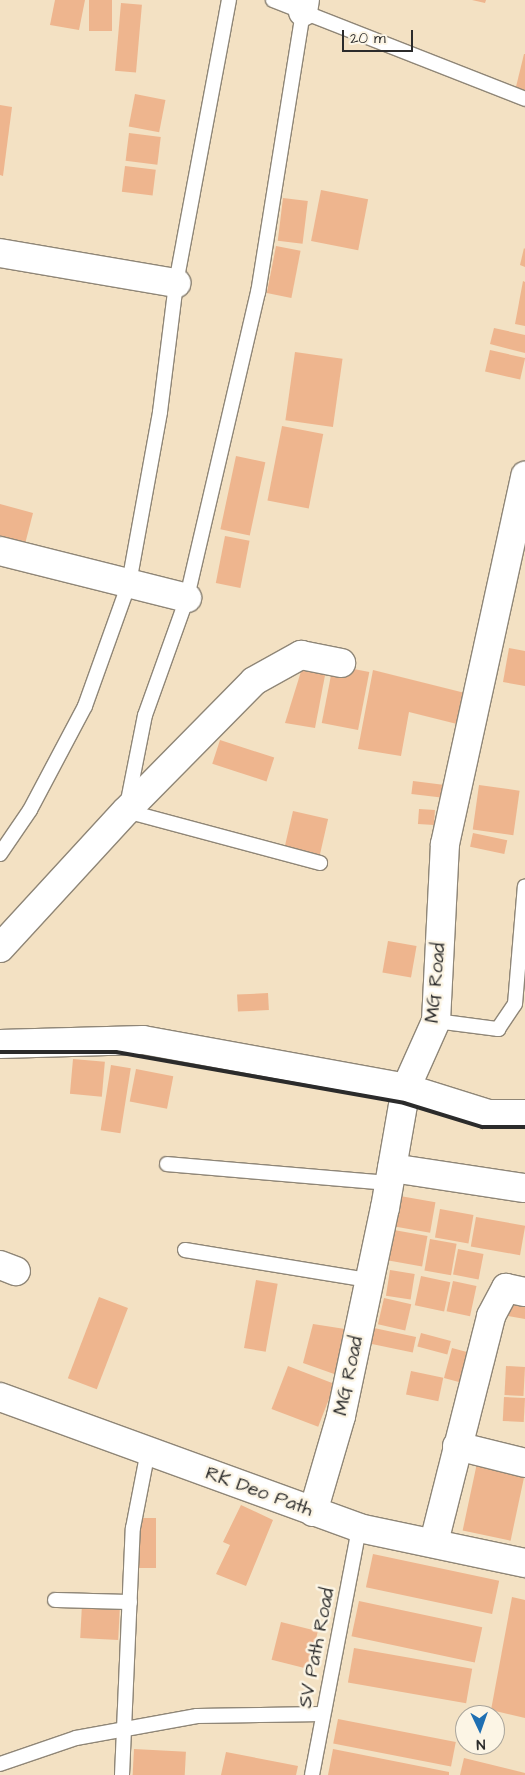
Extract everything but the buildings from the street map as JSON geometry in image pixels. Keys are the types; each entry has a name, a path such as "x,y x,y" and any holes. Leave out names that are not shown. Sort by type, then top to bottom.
{"street":[{"path":"0,253 176,283"},
{"name":"MG Road","path":"313,1512 341,1416 391,1175 406,1088 436,1020 445,844 525,476"},
{"path":"0,551 187,598"},
{"path":"0,948 126,810 254,681 301,655 341,662"},
{"path":"0,1044 143,1040 406,1088 489,1114 525,1114"},
{"path":"391,1175 525,1188"},
{"path":"434,1542 492,1316 506,1288 525,1292"},
{"name":"RK Deo Path","path":"0,1397 359,1528 434,1542 525,1563"},
{"path":"458,1446 525,1462"}],"lane":[{"path":"0,854 30,810 85,706 129,583 160,412 176,283 229,0"},
{"path":"273,0 304,6 525,100"},
{"path":"304,6 258,292 187,598 145,715 126,810 320,863"},
{"path":"436,1020 498,1029 515,1004 525,886"},
{"path":"167,1164 391,1175"},
{"path":"186,1250 369,1280"},
{"path":"122,1775 133,1528 148,1451"},
{"name":"SV Path Road","path":"312,1775 359,1528"},
{"path":"55,1600 130,1602"},
{"path":"0,1764 76,1738 197,1716 323,1714"}],"railway":[{"path":"0,1052 116,1052 404,1103 482,1127 525,1127"}]}
